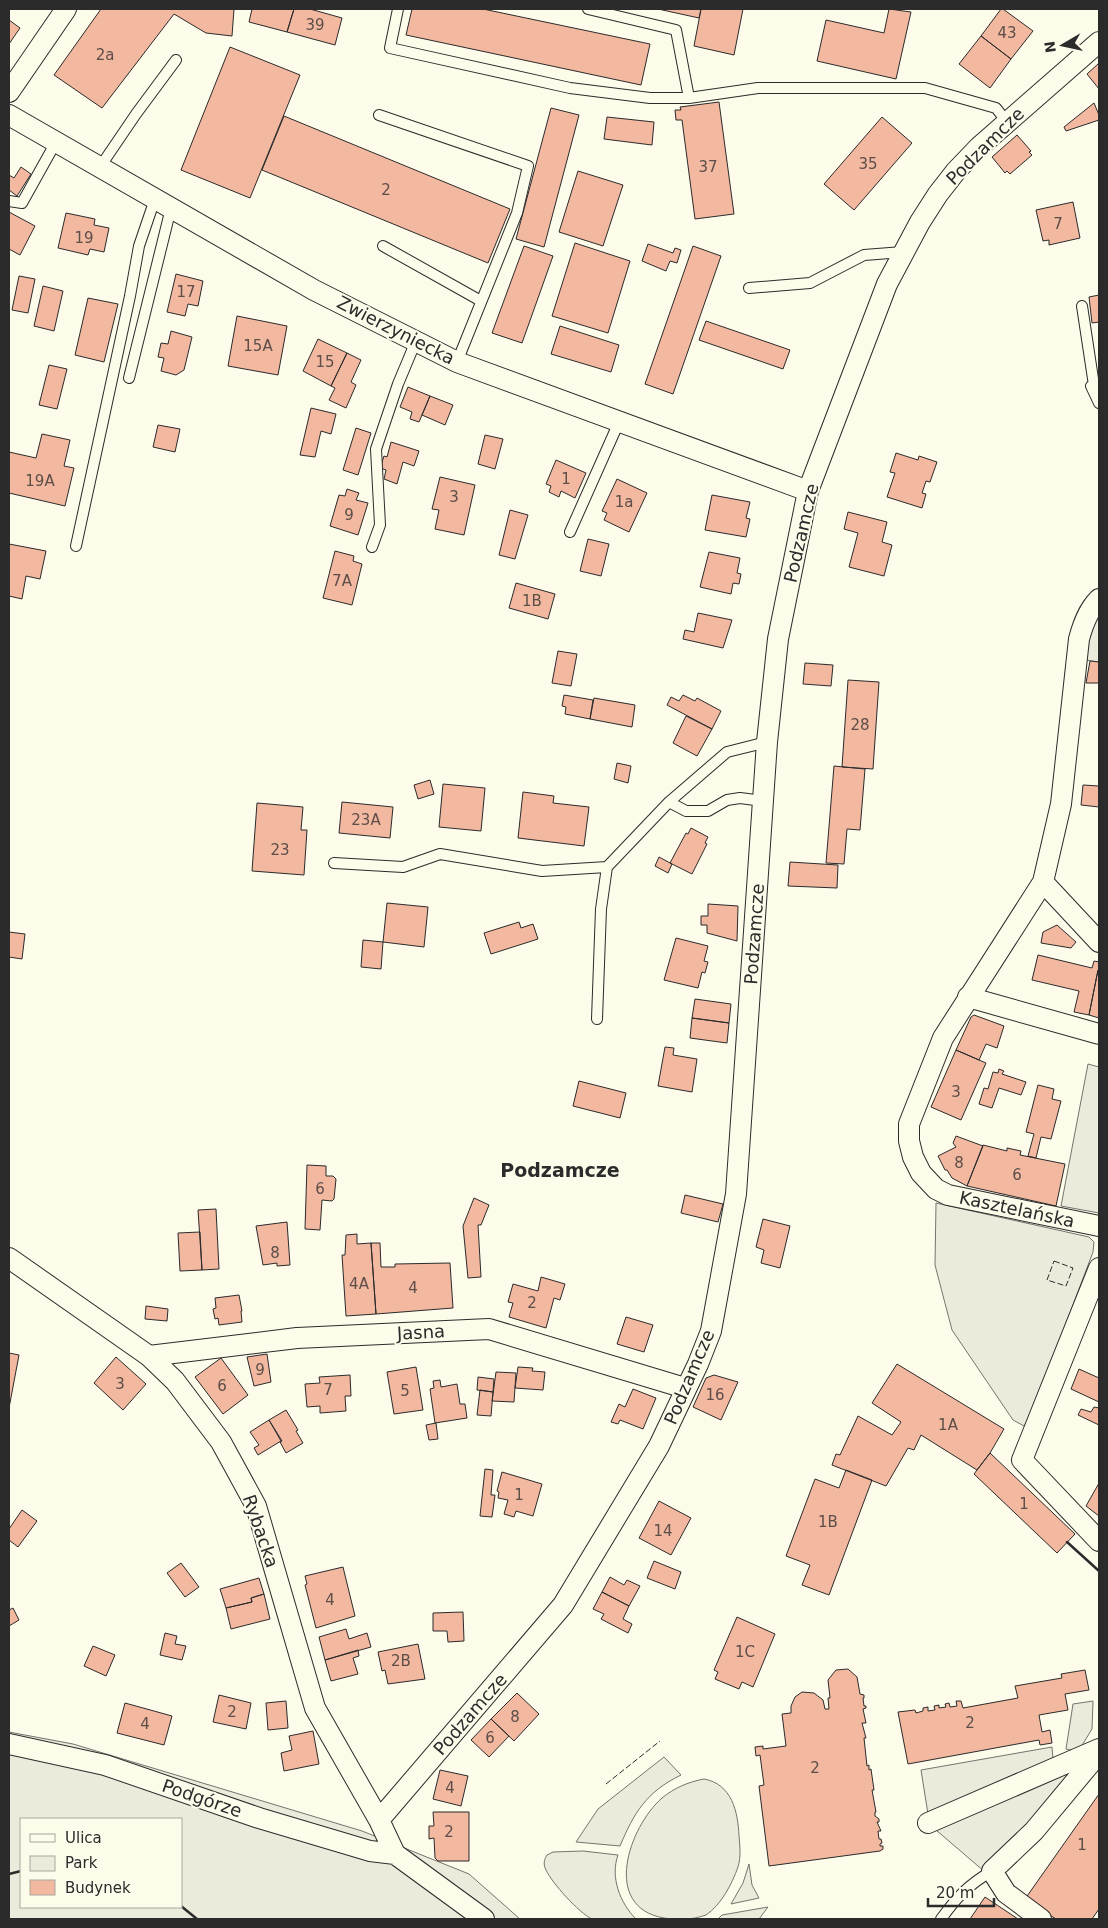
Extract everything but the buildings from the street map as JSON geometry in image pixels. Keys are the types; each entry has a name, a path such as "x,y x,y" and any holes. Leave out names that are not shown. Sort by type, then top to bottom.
{"street":[{"path":"9,92 66,9"},
{"name":"Podzamcze","path":"379,1820 563,1605 659,1446 698,1364 711,1331 736,1194 767,742 778,639 808,491 887,284 903,252 933,201 956,171 979,147 1099,42"},
{"name":"Zwierzyniecka","path":"9,115 314,290 457,362 808,491"},
{"path":"1099,599 1084,621 1079,639 1061,804 1042,882 968,997 1099,1034"},
{"path":"1042,882 1099,942"},
{"name":"Kasztelańska","path":"968,997 943,1038 909,1124 913,1157 921,1174 936,1189 948,1194 1099,1226"},
{"name":"Rybacka","path":"9,1258 149,1356 175,1381 221,1442 256,1506 315,1708 379,1820 395,1854"},
{"path":"1099,1268 1022,1460 1099,1541"},
{"name":"Jasna","path":"149,1356 297,1338 489,1329 685,1388"},
{"name":"Podgórze","path":"9,1744 105,1765 259,1818 370,1851 395,1854"},
{"path":"928,1823 1099,1751"},
{"path":"1041,1919 1006,1893 992,1872 1034,1831 1099,1751"},
{"path":"395,1854 484,1919"}],"lane":[{"path":"398,9 390,48 570,88 650,98 688,98 758,88 925,88 996,108 1007,122"},
{"path":"588,9 676,30 688,98"},
{"path":"100,168 136,114 176,60"},
{"path":"379,115 528,166 517,213 457,362"},
{"path":"9,201 22,203 56,142"},
{"path":"129,378 163,203"},
{"path":"76,546 139,246 163,203"},
{"path":"383,246 481,301"},
{"path":"749,288 810,283 864,255 903,252"},
{"path":"1082,306 1092,387 1099,403"},
{"path":"372,547 380,525 376,449 398,384 416,341"},
{"path":"570,532 619,422"},
{"path":"597,1019 601,909 606,867 669,802 727,752 767,742"},
{"path":"669,802 686,811 708,811 727,800 740,798 763,800"},
{"path":"334,863 403,867 440,854 542,871 606,867"},
{"path":"941,1919 972,1883 992,1872"}],"green space":[{"path":"936,1203 1089,1237 1094,1242 1093,1252 1031,1416 1024,1426 1013,1420 952,1330 935,1265"},
{"path":"9,1732 73,1744 362,1831 469,1874 520,1919 9,1919"},
{"path":"664,1757 681,1775 659,1789 643,1804 620,1846 576,1842 598,1809"},
{"path":"704,1779 714,1782 721,1787 732,1800 735,1809 740,1856 733,1880 721,1900 711,1911 701,1917 690,1919 664,1918 644,1911 632,1899 627,1883 627,1865 640,1827 650,1811 671,1791"},
{"path":"583,1851 618,1855 615,1872 618,1889 625,1905 636,1919 592,1919 566,1897 549,1876 544,1866 547,1855 553,1852"},
{"path":"749,1864 752,1885 759,1898 731,1904 743,1883"},
{"path":"768,1907 759,1919 718,1919 722,1915"}],"shaded area":[{"path":"1099,611 1099,662 1085,660 1087,641"},
{"path":"1088,1064 1099,1067 1099,1213 1061,1206"},
{"path":"1093,1701 1092,1729 1078,1752 1066,1749 1073,1704"},
{"path":"1052,1747 1053,1759 928,1814 921,1770"},
{"path":"1083,1764 992,1878 936,1830"}],"fence":[{"path":"1054,1261 1073,1268 1066,1286 1047,1280 1054,1261"},
{"path":"606,1784 660,1741"}],"wall":[{"path":"1067,1542 1099,1571"},
{"path":"9,1874 20,1871"},
{"path":"182,1907 197,1919"}],"district":[{"name":"Podzamcze","path":"560,1170"}]}
